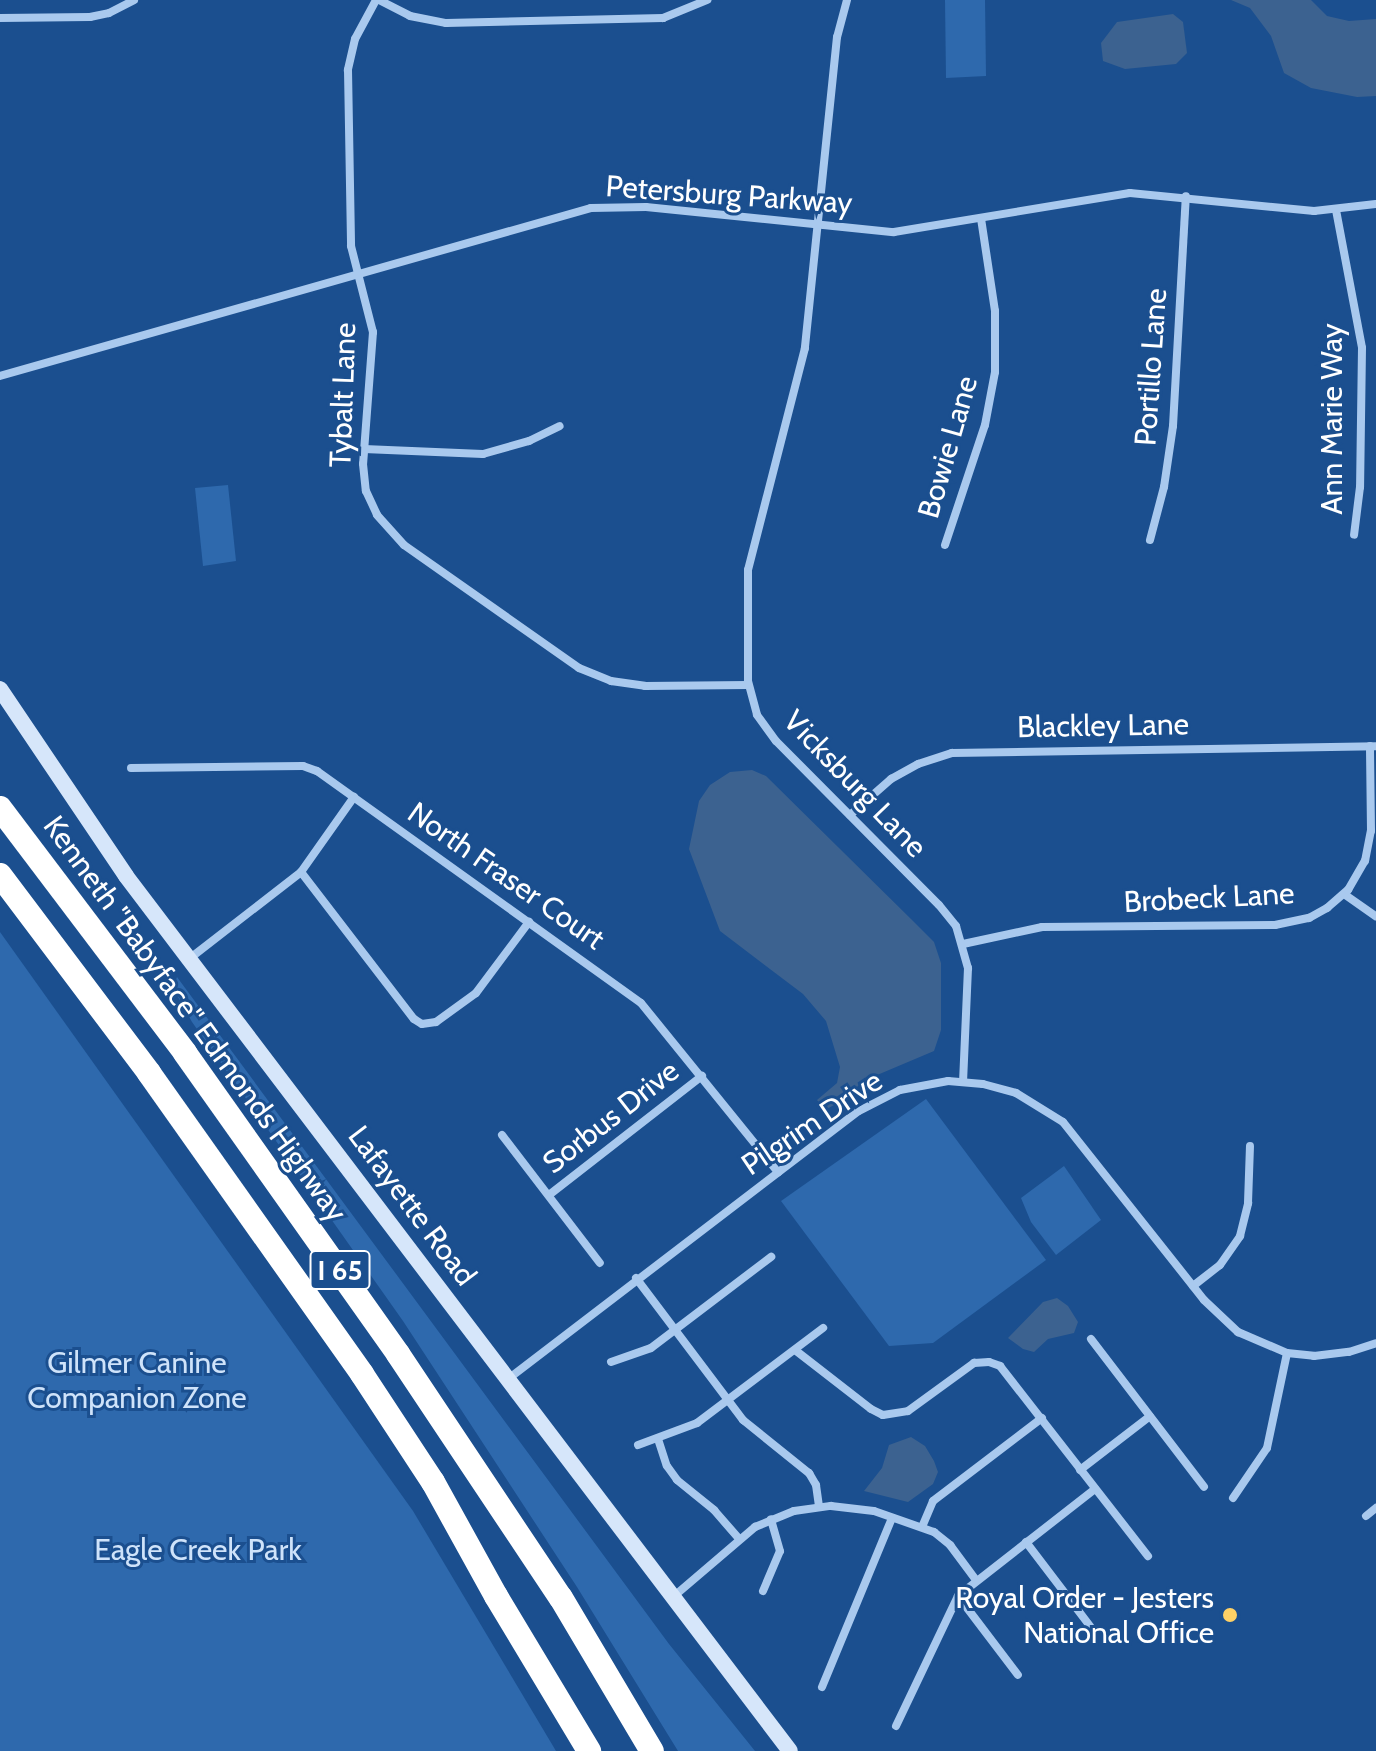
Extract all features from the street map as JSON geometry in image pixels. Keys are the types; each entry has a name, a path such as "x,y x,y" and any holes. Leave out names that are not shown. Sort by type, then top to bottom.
{"highway":[{"name":"Kenneth \"Babyface\" Edmonds Highway","path":"0,808 185,1053 398,1354 561,1598 652,1751"},
{"name":"I 65","path":"0,875 149,1073 362,1374 433,1482 496,1596 589,1751"}],"main road":[{"name":"Lafayette Road","path":"0,689 126,876 790,1751"}],"street":[{"path":"0,18 90,17 109,13 134,0"},
{"path":"378,0 410,16 446,23 663,18 707,0"},
{"name":"Tybalt Lane","path":"378,0 355,39 348,70 351,237 373,332 364,449 368,497 389,532 573,664 611,681 645,686 748,685"},
{"name":"Vicksburg Lane","path":"847,0 837,37 805,348 749,559 746,593 748,685 765,728 948,914 963,944 968,979 963,1081"},
{"name":"Petersburg Parkway","path":"0,376 591,208 646,207 894,232 1130,193 1186,196 1314,211 1376,204"},
{"name":"Portillo Lane","path":"1150,540 1164,487 1173,426 1186,196"},
{"name":"Ann Marie Way","path":"1336,210 1362,348 1360,473 1354,535"},
{"name":"Bowie Lane","path":"945,545 981,438 993,385 996,317 981,218"},
{"path":"364,449 483,454 529,441 560,426"},
{"name":"Blackley Lane","path":"850,815 898,774 952,753 1373,746"},
{"name":"Brobeck Lane","path":"963,944 1042,927 1275,925 1309,918 1344,894 1360,873 1369,848 1373,746"},
{"name":"North Fraser Court","path":"131,768 303,766 317,771 641,1003 778,1172"},
{"path":"189,959 301,872 354,797"},
{"path":"301,872 414,1019 424,1024 436,1022 480,989 529,922"},
{"path":"1344,894 1376,916"},
{"name":"Sorbus Drive","path":"549,1195 702,1076"},
{"name":"Pilgrim Drive","path":"508,1379 636,1278 859,1111 889,1095 927,1083 963,1081 1022,1096 1059,1119 1082,1142 1212,1310 1238,1332 1287,1353 1328,1355 1376,1343"},
{"path":"502,1135 600,1263"},
{"path":"1193,1286 1225,1260 1242,1230 1248,1203 1250,1146"},
{"path":"611,1362 651,1348 771,1257"},
{"path":"636,1278 743,1420 809,1473 816,1485 819,1507"},
{"path":"638,1445 686,1429 823,1328"},
{"path":"1091,1339 1204,1487"},
{"path":"795,1350 874,1412 883,1415 908,1411 966,1366 989,1362 1003,1368 1148,1556"},
{"path":"1233,1498 1267,1448 1287,1353"},
{"path":"1080,1470 1150,1416"},
{"path":"922,1527 933,1501 1042,1418"},
{"path":"658,1439 667,1466 677,1480 714,1510 739,1539"},
{"path":"896,1726 958,1596 1095,1489"},
{"path":"673,1597 739,1539 771,1519 819,1507 864,1509 922,1527 942,1538 976,1580"},
{"path":"1366,1516 1376,1508"},
{"path":"822,1687 892,1518"},
{"path":"763,1591 780,1551 771,1519"},
{"path":"1026,1542 1090,1626"},
{"path":"958,1596 1018,1675"}],"green space":[{"path":"945,0 985,0 986,76 946,78"},
{"path":"228,485 236,561 203,566 195,488"},
{"name":"Eagle Creek Park","path":"0,932 413,1511 556,1751 0,1751"},
{"path":"177,977 669,1644 755,1751 678,1751 577,1587 403,1321 192,1022 173,988"},
{"path":"926,1099 1046,1260 933,1343 889,1346 781,1201"},
{"path":"1064,1166 1101,1220 1056,1255 1031,1222 1021,1198"}],"shaded area":[{"path":"1231,0 1311,0 1327,16 1349,21 1376,19 1376,96 1357,97 1311,88 1284,73 1271,36 1250,8"},
{"path":"1173,14 1183,22 1187,53 1176,64 1125,69 1103,61 1101,43 1117,22"},
{"path":"752,770 766,776 934,942 941,963 941,1030 934,1051 863,1081 845,1099 825,1110 817,1100 837,1083 840,1067 826,1021 803,994 720,931 689,849 699,801 710,785 730,772"},
{"path":"1057,1298 1068,1306 1078,1322 1074,1333 1048,1339 1034,1352 1023,1349 1008,1338 1043,1302"},
{"path":"911,1437 925,1446 934,1461 938,1472 933,1484 908,1502 864,1491 882,1468 889,1445"}],"place":[{"name":"Royal Order - Jesters National Office","path":"1230,1615"}],"park label":[{"name":"Gilmer Canine Companion Zone","path":"137,1380"}]}
